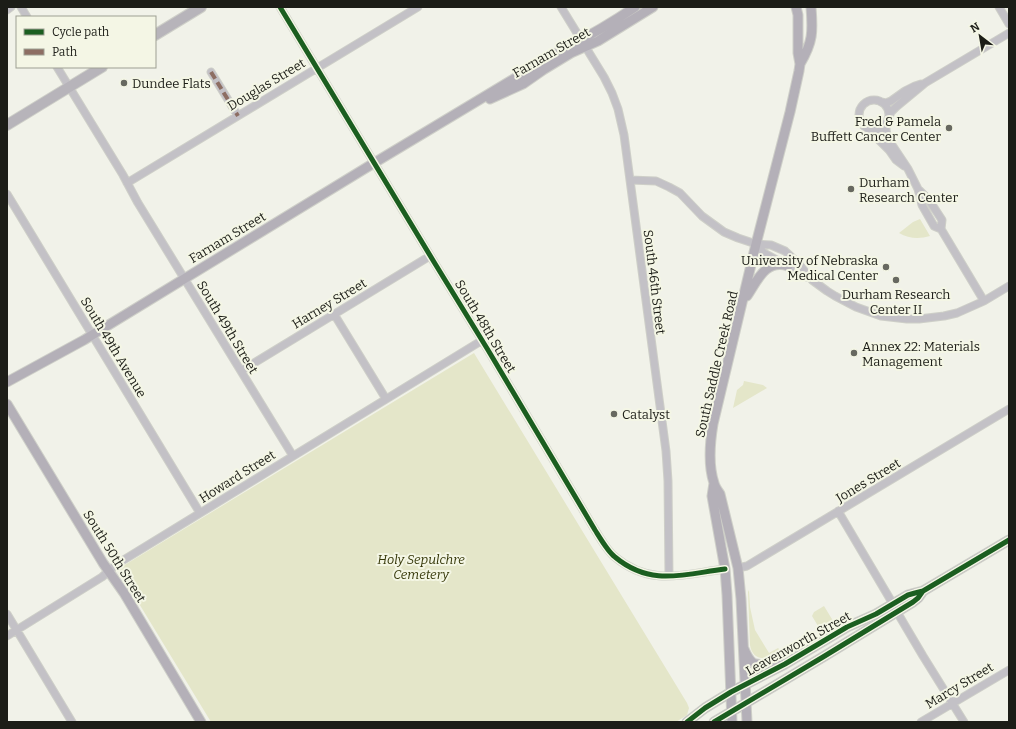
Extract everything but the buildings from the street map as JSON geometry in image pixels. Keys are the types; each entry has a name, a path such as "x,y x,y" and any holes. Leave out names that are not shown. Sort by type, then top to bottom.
{"highway":[{"path":"156,34 201,7"},
{"path":"7,125 100,68"}],"main road":[{"name":"Farnam Street","path":"583,43 635,7"},
{"name":"Farnam Street","path":"7,382 92,335 567,47 598,41 652,7"},
{"name":"South Saddle Creek Road","path":"796,7 798,15 798,53 800,64"},
{"name":"South Saddle Creek Road","path":"747,722 738,568 720,494 714,483 711,471 710,440 756,244 790,112 800,64 808,52 812,34 811,7"},
{"path":"743,302 760,276 768,267 780,264 788,266"},
{"name":"South 50th Street","path":"7,404 128,600 201,722"},
{"name":"South Saddle Creek Road","path":"714,483 712,496 725,569 732,722"},
{"name":"Leavenworth Street","path":"714,722 823,658 895,608 908,595 923,591 1009,540"},
{"name":"Leavenworth Street","path":"687,722 705,708 731,692 785,664 847,627 876,614 895,608"},
{"path":"743,648 753,662 757,664 785,664"}],"street":[{"path":"7,10 11,7"},
{"path":"21,7 26,16"},
{"name":"South 48th Street","path":"280,7 481,341 488,350 595,530 615,557 636,571 658,576 678,576 725,569"},
{"name":"Douglas Street","path":"127,183 418,7"},
{"name":"South 46th Street","path":"561,7 612,93 618,109 624,135 666,451 669,576"},
{"path":"999,7 1009,24"},
{"path":"868,128 878,129 882,127 887,121 891,112 925,83 1009,33"},
{"name":"South 49th Street","path":"58,68 123,175 134,197 293,456"},
{"path":"211,72 238,116"},
{"path":"908,169 896,160 868,128 864,126 859,118 859,113 860,109 866,102 876,100 886,103 915,86 925,83"},
{"path":"881,102 887,109 888,114 886,130 890,143 908,169 918,189 922,205 934,226 942,229 984,301"},
{"path":"630,180 656,181 669,186 680,194 702,216 724,232 756,244 771,245 785,251 798,263 812,280"},
{"name":"South 49th Avenue","path":"7,194 200,513"},
{"path":"756,244 764,253 812,280 834,296 856,307 881,316 919,319 957,313 984,301 1009,286"},
{"name":"Harney Street","path":"241,371 430,256"},
{"path":"334,314 386,399"},
{"name":"Howard Street","path":"7,636 102,577 117,564 481,341"},
{"name":"Jones Street","path":"738,568 747,566 1009,409"},
{"path":"838,512 964,722"},
{"path":"7,614 72,722"},
{"name":"Marcy Street","path":"921,722 1009,670"}],"green space":[{"path":"920,219 930,236 914,238 899,233 913,222"},
{"name":"Holy Sepulchre Cemetery","path":"474,353 687,703 689,708 687,715 676,722 211,722 118,569"},
{"path":"744,381 763,385 767,388 733,408 737,390 743,385"},
{"path":"749,590 750,607 755,630 769,653 778,648 782,652 802,640 803,642 774,657 758,657 753,653 750,645"},
{"path":"824,606 835,624 821,631 812,616 814,612"}],"marked path":[{"path":"211,72 238,116"}],"cycle path":[{"path":"280,7 488,350 604,545 615,557 628,566 642,572 655,575 682,575 725,569"},
{"path":"714,722 913,602 923,591 1009,540"},
{"path":"687,722 705,708 731,692 785,664 847,627 876,614 908,595 923,591"}],"place":[{"name":"Dundee Flats","path":"124,83"},
{"name":"Fred & Pamela Buffett Cancer Center","path":"949,128"},
{"name":"Durham Research Center","path":"851,189"},
{"name":"University of Nebraska Medical Center","path":"886,267"},
{"name":"Durham Research Center II","path":"896,280"},
{"name":"Annex 22: Materials Management","path":"854,353"},
{"name":"Catalyst","path":"614,414"}]}
